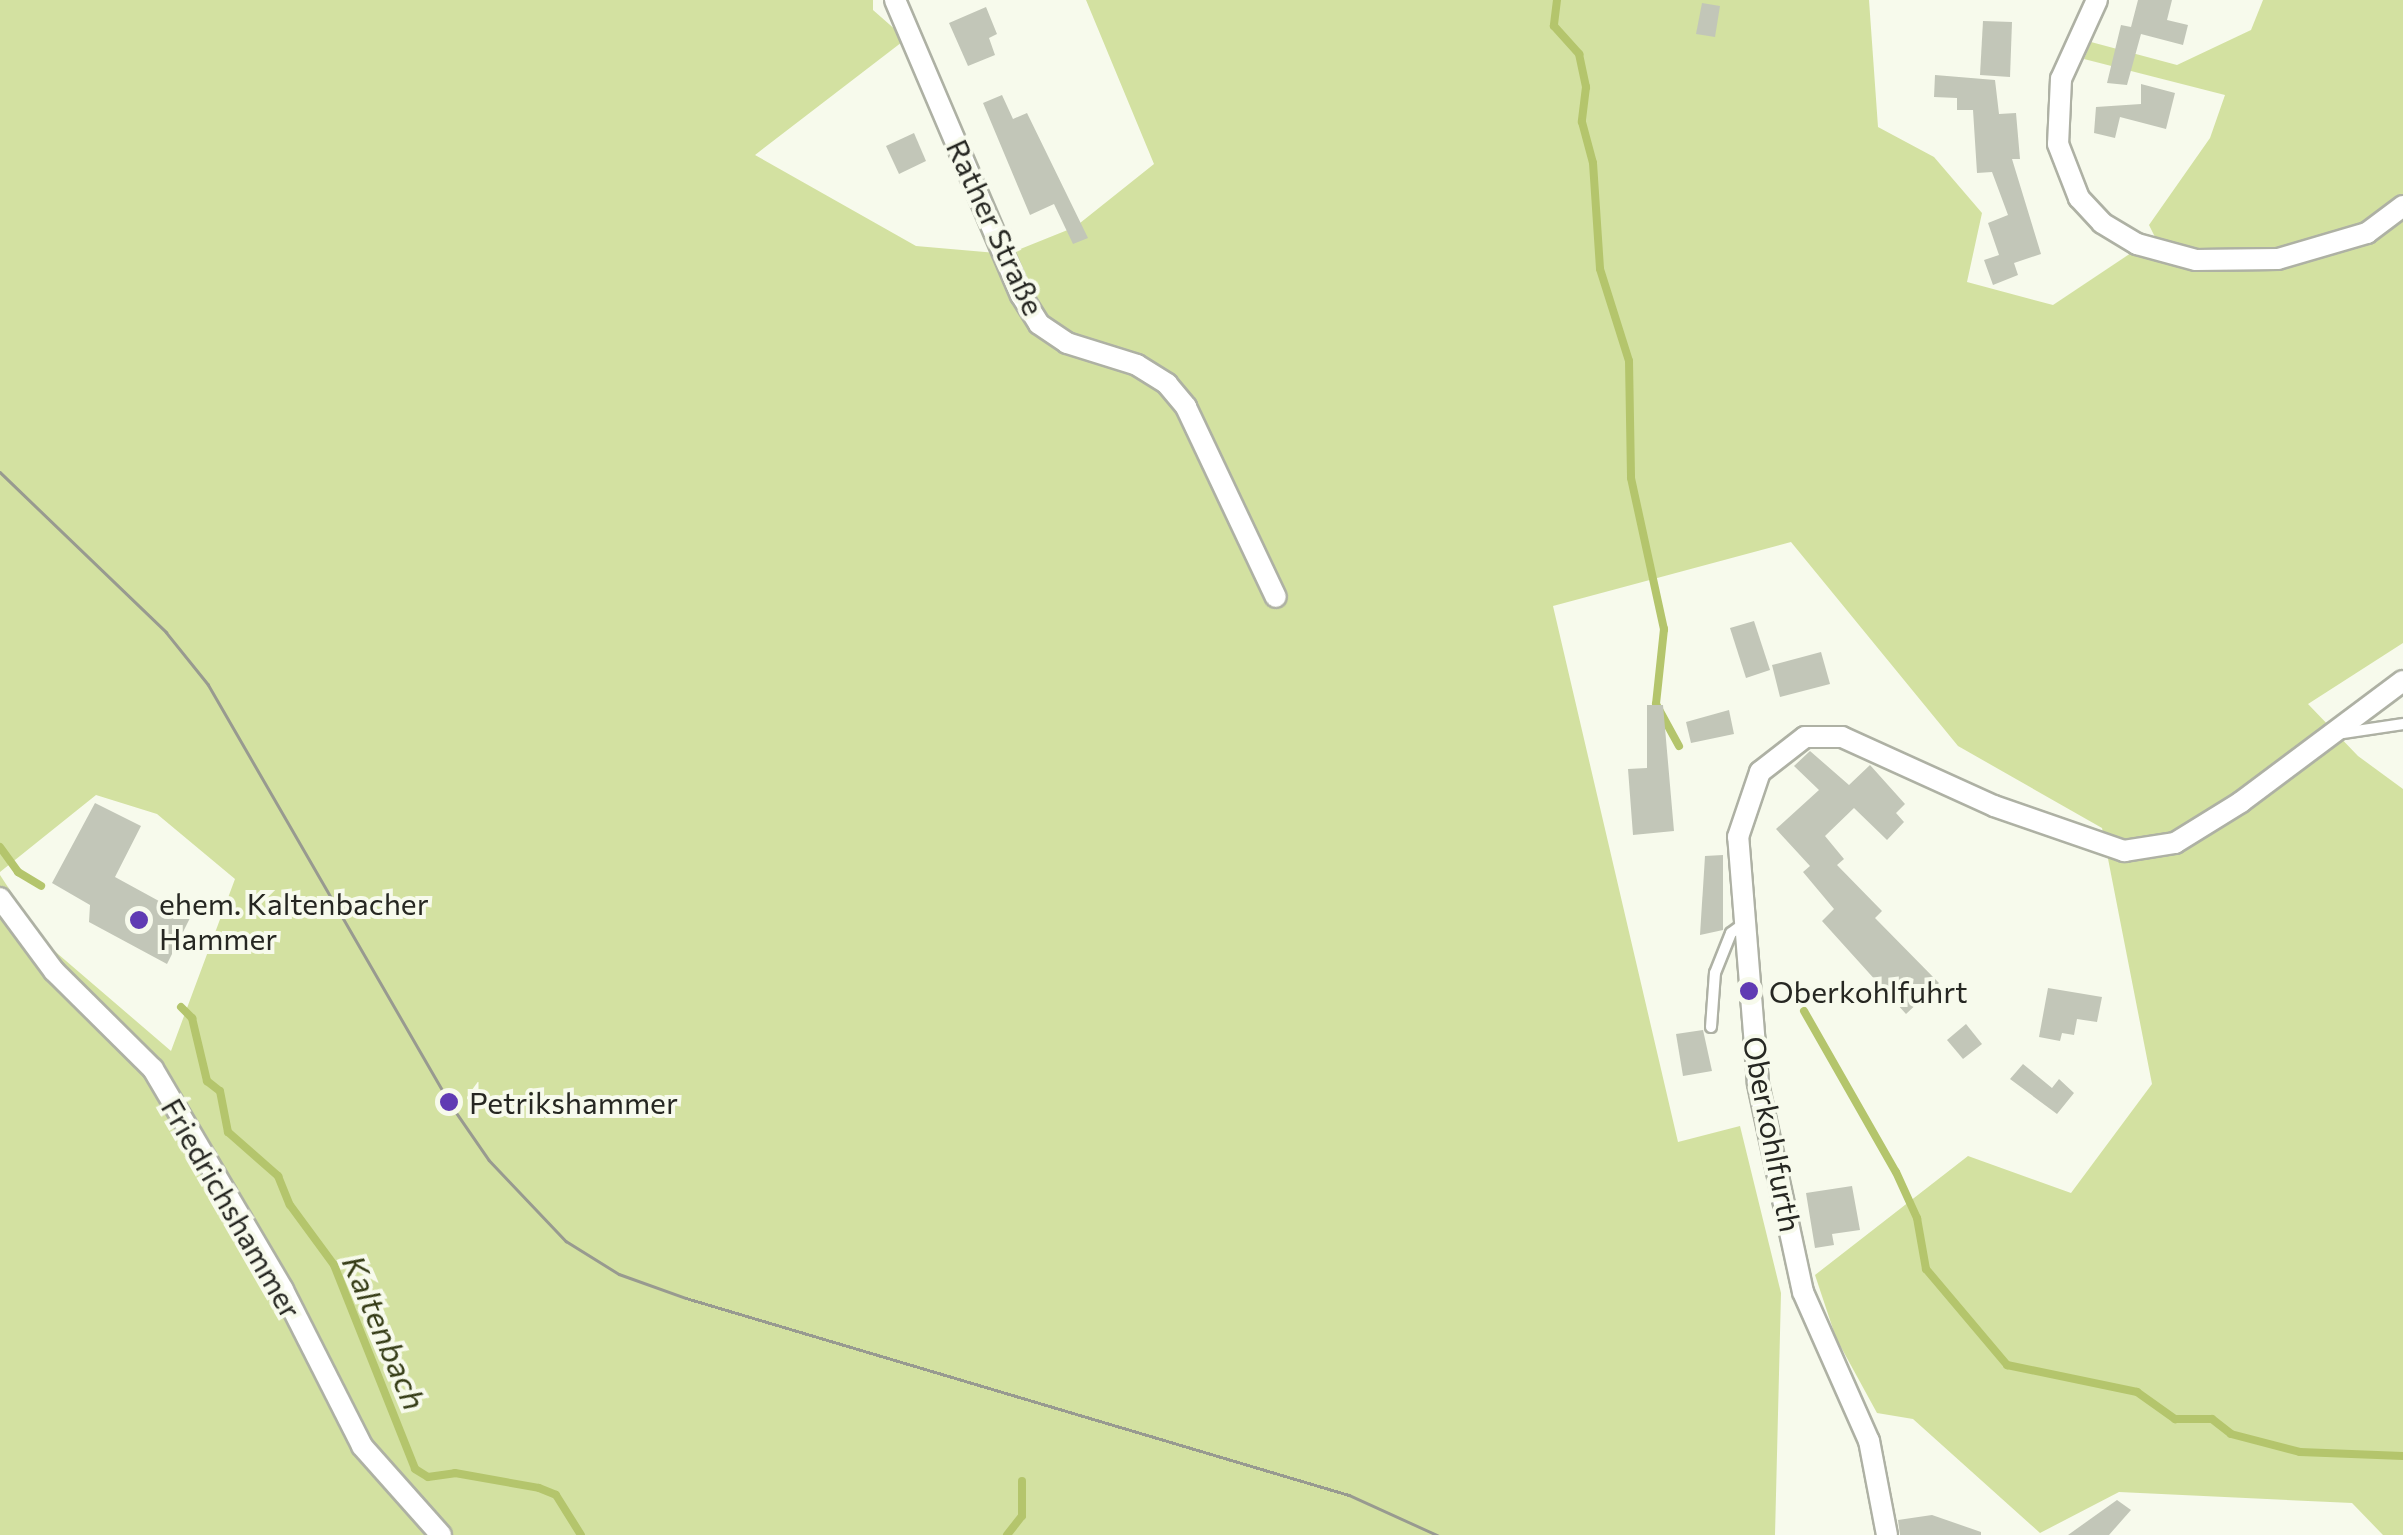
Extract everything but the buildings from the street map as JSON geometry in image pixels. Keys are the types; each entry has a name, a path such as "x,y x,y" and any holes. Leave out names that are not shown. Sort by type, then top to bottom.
{"street":[{"name":"Rather Straße","path":"896,0 1021,295 1040,324 1067,342 1136,365 1168,384 1186,407 1276,597"},
{"path":"2097,0 2061,79 2058,144 2078,198 2102,223 2137,244 2196,260 2278,260 2368,233 2403,206"},
{"name":"Oberkohlfurth","path":"1887,1535 1870,1441 1845,1392 1804,1292 1758,1083 1738,837 1760,772 1806,736 1872,746 1994,806 2124,851 2175,842 2337,734 2403,681"},
{"name":"Friedrichshammer","path":"0,898 54,971 153,1069 283,1290 362,1446 440,1535"}],"lane":[{"path":"2337,734 2403,724"},
{"path":"1711,1026 1715,972 1731,933 1747,922"}],"green space":[{"path":"0,0 873,0 873,10 906,39 755,155 916,246 1008,254 1075,227 1154,164 1086,0 1869,0 1878,127 1934,157 1982,213 1967,282 2053,305 2155,237 2149,225 2210,138 2225,95 2084,59 2091,42 2177,65 2251,30 2263,0 2403,0 2403,643 2308,704 2358,756 2403,789 2403,1535 2383,1535 2352,1503 2119,1492 2040,1533 1913,1419 1877,1413 1836,1338 1815,1275 1968,1156 2071,1193 2152,1084 2102,828 1958,746 1791,542 1553,606 1678,1142 1740,1126 1781,1293 1775,1535 0,1535 0,875 44,942 171,1051 235,879 157,814 96,795 0,872"}],"waterway":[{"path":"1557,0 1554,26 1579,54 1586,87 1582,122 1593,163 1600,269 1629,361 1631,478 1664,629 1656,704 1679,746"},
{"name":"Kaltenbach","path":"0,847 18,872 41,886"},
{"name":"Kaltenbach","path":"181,1007 192,1018 207,1081 220,1091 228,1132 278,1176 290,1205 334,1265 415,1469 428,1477 455,1473 539,1488 556,1495 581,1535"},
{"path":"1804,1011 1896,1172 1917,1218 1926,1269 2007,1365 2137,1392 2175,1419 2212,1419 2231,1434 2300,1452 2403,1456"},
{"path":"1007,1535 1022,1516 1022,1481"}],"tram line":[{"path":"0,472 166,632 208,684 449,1102 489,1160 566,1241 619,1274 686,1298 1349,1495 1437,1535"}],"place":[{"name":"ehem. Kaltenbacher Hammer","path":"139,920"},
{"name":"Oberkohlfuhrt","path":"1749,991"},
{"name":"Petrikshammer","path":"449,1102"}]}
